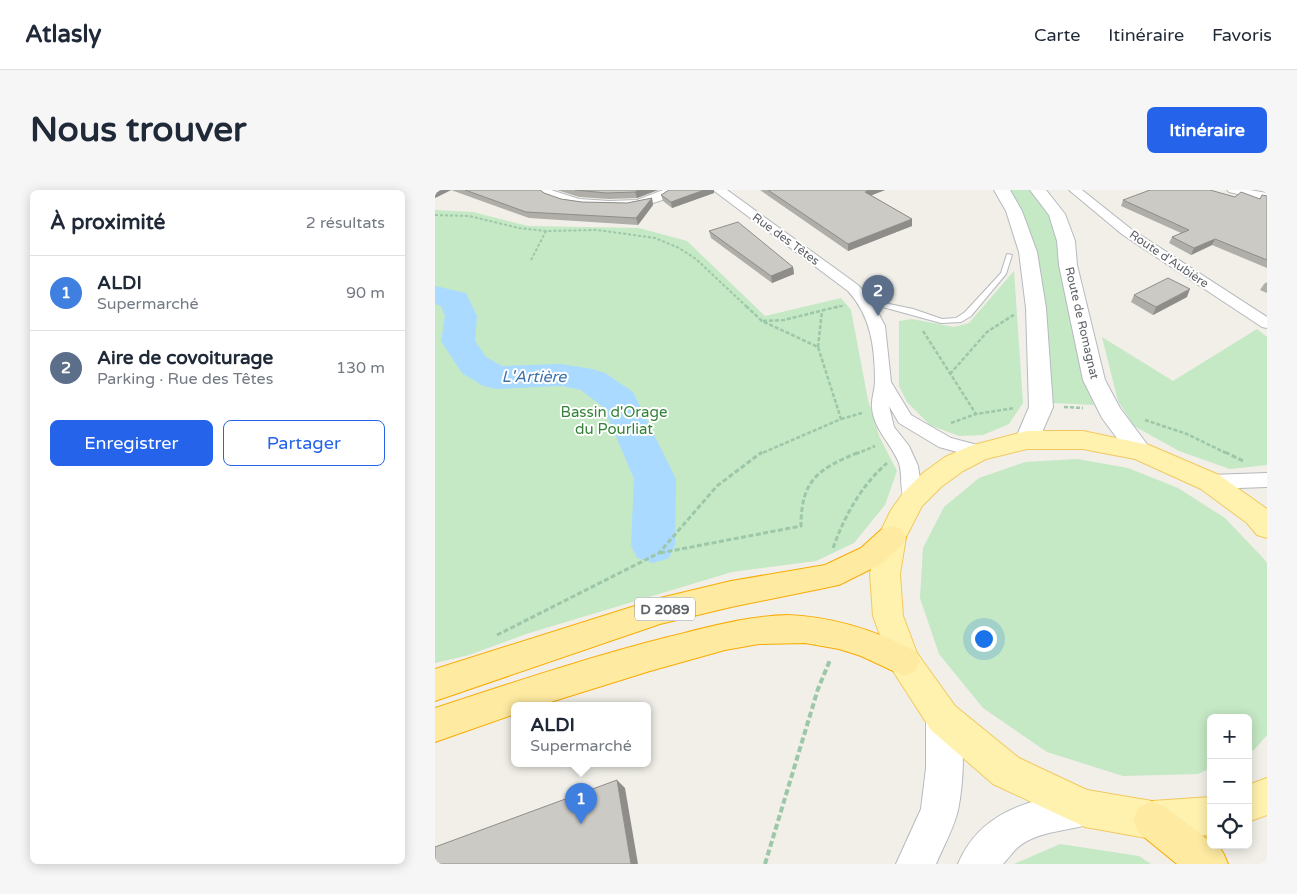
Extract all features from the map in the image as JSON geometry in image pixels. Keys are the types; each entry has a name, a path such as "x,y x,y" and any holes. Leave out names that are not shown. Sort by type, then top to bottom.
{"highway":[{"name":"D 2089","path":"435,685 660,611 731,594 829,576 871,556 892,537"},
{"path":"435,725 623,662 724,637 769,629 832,632 881,647 904,661"},
{"path":"1152,820 1208,864"}],"main road":[{"path":"1001,190 1014,212 1028,252 1036,317 1041,407 1027,440"},
{"name":"Route de Romagnat","path":"1038,190 1057,214 1066,241 1068,265 1094,380 1110,412 1140,451"},
{"path":"1207,816 1152,820 1085,808 1006,771 943,718 904,661 888,616 885,574 892,537 901,517 913,499 946,469 979,452 1027,440 1083,440 1140,451 1210,482 1257,516 1267,527"},
{"path":"916,864 939,811 944,768 943,718"},
{"path":"1252,802 1267,796"},
{"path":"978,864 1004,834 1034,818 1085,808"}],"street":[{"path":"542,190 572,201 618,205 649,201 672,190"},
{"name":"Rue des Têtes","path":"719,190 853,288 865,301 877,326 881,352 883,382 880,407 886,428 903,451 909,466 913,499"},
{"name":"Route d'Aubière","path":"1075,190 1127,232 1267,324"},
{"path":"1233,190 1267,197"},
{"path":"883,382 905,419 945,443 979,452"},
{"path":"1210,482 1267,480"}],"lane":[{"path":"865,301 909,311 941,321 958,320 968,314 1004,273 1009,255"}],"path":[{"path":"435,215 469,216 519,228 547,231 597,230 655,238 671,244 697,259 762,321 818,347"},
{"path":"531,260 547,231"},
{"path":"762,321 784,320 865,301"},
{"path":"659,553 717,486 764,450 841,419 818,347 821,310"},
{"path":"909,311 976,414 1017,408"},
{"path":"950,374 969,349 996,325 1012,314 1021,312"},
{"path":"1041,407 1077,407 1143,419 1187,434 1246,464"},
{"path":"488,639 659,553 801,526 800,509 804,491 816,476 842,459 894,438"}],"green space":[{"path":"1008,190 1032,190 1052,221 1059,245 1086,379 1094,405 1053,403 1041,291 1033,246 1023,218"},
{"name":"Bassin d'Orage du Pourliat","path":"435,210 473,212 528,226 639,228 687,241 765,316 841,298 851,310 868,400 879,436 897,471 885,505 854,543 816,561 732,572 526,634 469,655 435,663"},
{"path":"1014,271 1023,403 1009,424 983,435 959,436 930,425 907,402 899,386 899,321 912,319 954,327 969,323"},
{"path":"1257,329 1267,337 1267,465 1230,469 1179,451 1134,426 1118,401 1102,337 1173,381"},
{"path":"1077,459 1128,468 1178,488 1225,518 1264,559 1267,563 1267,735 1254,750 1252,751 1252,714 1207,714 1207,770 1198,774 1123,776 1047,752 983,708 939,654 920,598 923,548 944,507 979,478 1025,462"},
{"path":"1060,844 1139,856 1151,864 1014,864"}],"building":[{"path":"465,190 540,190 561,199 582,202 627,203 652,198 636,218 526,212"},
{"path":"575,190 639,190 635,192 607,193"},
{"path":"669,190 704,190 671,202 661,195"},
{"path":"768,190 869,190 865,192 912,219 848,244"},
{"path":"1150,190 1210,190 1235,197 1241,192 1260,199 1262,195 1267,196 1267,260 1215,239 1194,248 1172,237 1189,230 1123,200"},
{"path":"738,222 793,267 771,276 709,231"},
{"path":"1168,278 1190,289 1156,307 1134,295"},
{"path":"617,780 631,864 435,864 435,847"}],"waterway":[{"name":"L'Artière","path":"435,295 455,300 461,316 458,341 474,365 496,378 561,375 592,381 620,401 655,479 653,545"}],"place":[{"name":"Aire de covoiturage","path":"878,316"},
{"name":"ALDI","path":"581,824"}]}
